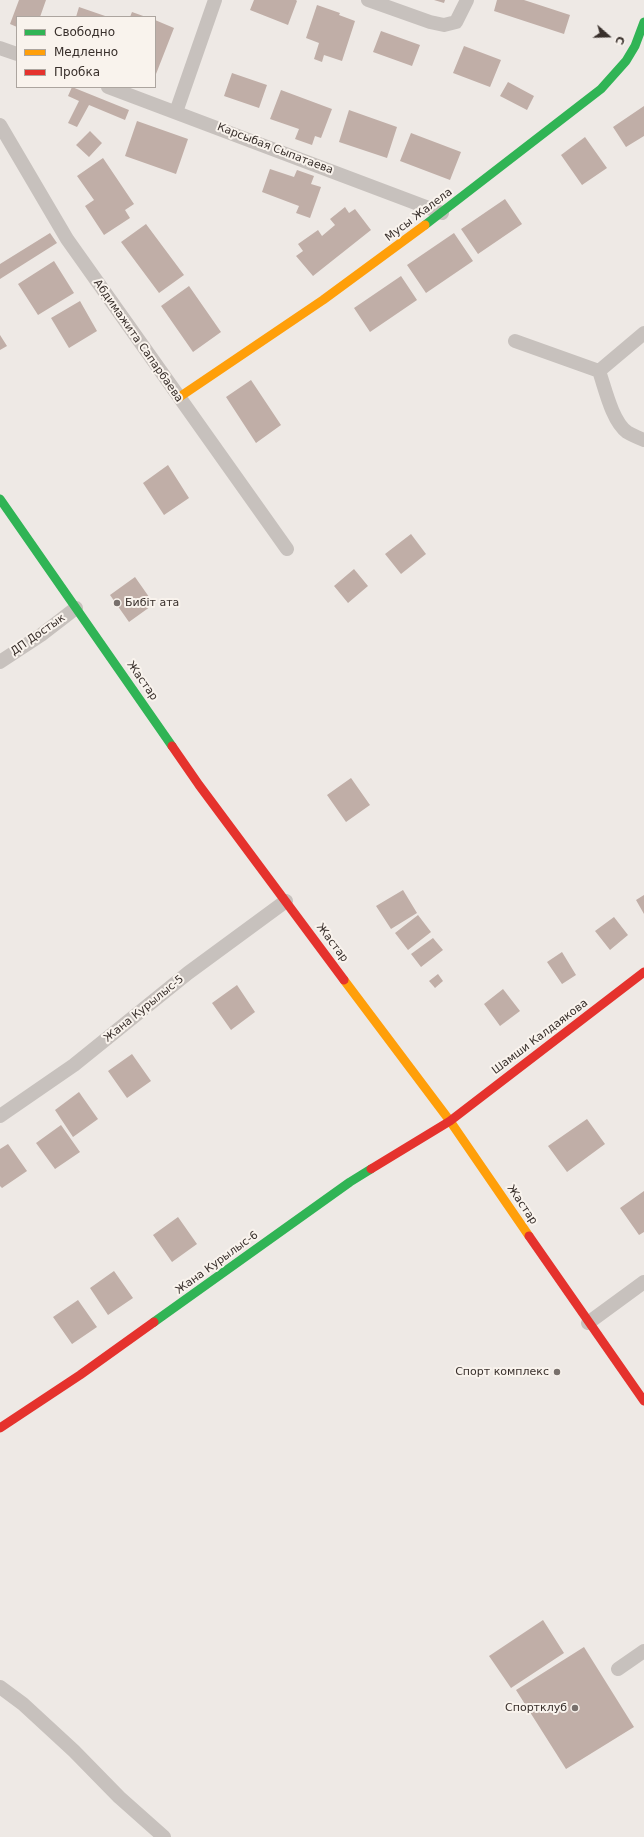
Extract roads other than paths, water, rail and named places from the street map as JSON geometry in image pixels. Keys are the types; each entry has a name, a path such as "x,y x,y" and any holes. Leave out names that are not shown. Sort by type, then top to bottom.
{"street":[{"path":"176,112 215,0"},
{"path":"368,0 430,22 444,25 456,22 467,0"},
{"name":"Мусы Жалела","path":"178,398 324,300 442,213 601,89 626,61 635,46 644,22"},
{"path":"0,48 16,54"},
{"name":"Карсыбая Сыпатаева","path":"111,88 442,213"},
{"name":"Абдимажита Сапарбаева","path":"0,126 67,239 286,549"},
{"path":"599,370 644,333"},
{"path":"515,341 599,370"},
{"path":"599,370 608,398 620,425 628,432 644,440"},
{"name":"Жастар","path":"0,499 199,785 450,1121 588,1323 644,1401"},
{"name":"ДП Достык","path":"0,662 47,631 76,608"},
{"name":"Жана Курылыс-5","path":"0,1116 74,1065 188,973 286,901"},
{"name":"Шамши Калдаякова","path":"450,1121 644,972"},
{"name":"Жана Курылыс-6","path":"0,1428 80,1375 350,1182 450,1121"},
{"path":"588,1323 644,1282"},
{"path":"618,1668 644,1651"},
{"path":"0,1687 23,1704 74,1751 119,1797 164,1837"}],"place":[{"name":"Бибіт ата","path":"117,603"},
{"name":"Спорт комплекс","path":"557,1372"},
{"name":"Спортклуб","path":"575,1708"}]}
